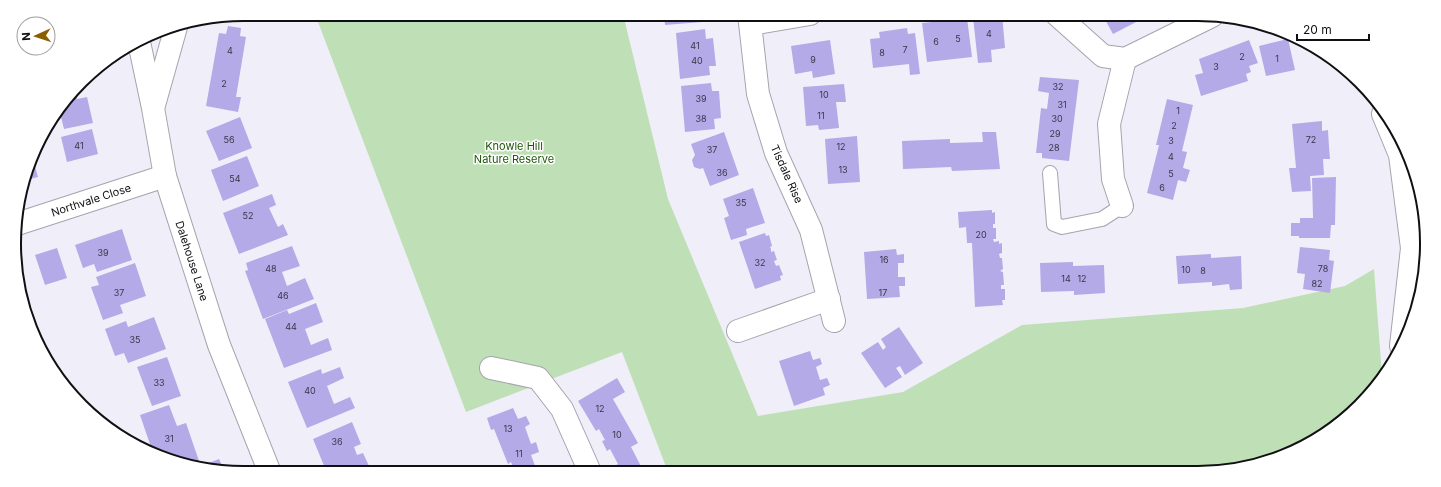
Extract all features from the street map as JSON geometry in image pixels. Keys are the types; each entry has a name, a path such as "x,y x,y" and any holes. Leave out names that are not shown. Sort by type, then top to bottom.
{"street":[{"name":"Tisdale Rise","path":"750,21 758,94 776,153 811,230 834,320"},
{"path":"1064,21 1103,56 1125,60 1202,21"},
{"path":"153,108 174,32"},
{"name":"Dalehouse Lane","path":"140,47 165,176 219,345 267,466"},
{"path":"1122,206 1113,179 1109,124 1125,60"},
{"path":"1392,136 1400,155 1412,248 1403,329"},
{"name":"Northvale Close","path":"22,222 165,176"},
{"path":"738,331 829,299"},
{"path":"491,368 538,378 562,409 587,466"}],"lane":[{"path":"1050,173 1054,224 1062,227 1102,219 1122,206"}],"green space":[{"name":"Knowle Hill Nature Reserve","path":"318,21 625,21 668,199 758,416 903,392 1022,325 1243,308 1345,286 1374,269 1382,369 1355,401 1321,429 1283,449 1241,462 1212,466 666,466 622,352 466,412"}],"building":[{"path":"665,21 702,22 665,25"},
{"path":"967,21 972,57 927,62 922,23"},
{"path":"973,21 1003,21 1005,48 991,50 992,62 978,63"},
{"path":"1106,21 1138,21 1113,34"},
{"path":"228,26 241,28 240,36 246,37 236,97 241,97 238,112 206,106 219,33 226,34"},
{"path":"907,28 908,34 915,33 920,74 910,75 909,64 873,68 870,39 880,38 879,32"},
{"path":"705,29 706,39 713,38 716,66 709,66 710,75 680,79 676,33"},
{"path":"1286,39 1288,40 1295,70 1266,76 1259,46"},
{"path":"830,40 835,74 813,78 812,71 795,74 791,46"},
{"path":"1249,40 1258,63 1249,66 1251,72 1246,74 1248,81 1201,96 1195,75 1203,73 1199,59"},
{"path":"1040,77 1079,80 1069,161 1042,158 1042,153 1036,153 1041,108 1047,109 1049,93 1038,91"},
{"path":"711,83 712,91 719,91 721,118 714,119 715,129 685,132 681,86"},
{"path":"844,84 846,102 836,102 839,128 819,130 818,125 806,126 803,87"},
{"path":"77,96 77,99 87,97 93,123 64,129 61,116"},
{"path":"1167,99 1193,105 1182,151 1187,152 1183,168 1190,170 1186,182 1178,180 1173,200 1147,193 1159,145 1156,145"},
{"path":"240,117 252,148 219,161 206,131"},
{"path":"1322,121 1322,131 1328,130 1330,159 1323,159 1324,175 1310,176 1311,191 1292,192 1289,168 1296,168 1292,124"},
{"path":"92,129 98,154 67,162 61,137"},
{"path":"724,132 739,175 710,186 703,168 700,169 694,167 692,160 695,155 691,144"},
{"path":"982,132 996,132 1000,169 952,171 951,167 903,169 902,141 950,139 950,143 983,142"},
{"path":"857,136 860,182 828,184 825,139"},
{"path":"247,156 259,186 223,201 211,170"},
{"path":"35,166 38,177 31,179"},
{"path":"1336,177 1335,225 1331,225 1330,238 1299,238 1299,236 1291,236 1291,223 1300,223 1300,218 1313,218 1312,178"},
{"path":"753,188 765,223 746,229 747,235 731,240 724,218 729,216 723,199"},
{"path":"272,194 276,205 269,208 278,227 283,224 288,235 239,254 223,213"},
{"path":"992,210 992,213 995,212 995,224 993,224 993,228 996,228 996,239 993,239 994,242 999,241 999,244 1002,243 1002,253 999,254 1000,258 1002,258 1003,269 1000,271 1003,272 1004,285 1001,285 1001,289 1005,289 1005,300 1002,300 1003,305 975,307 972,243 967,243 966,227 959,228 958,212"},
{"path":"122,229 132,260 97,272 94,264 83,268 75,245"},
{"path":"765,233 766,236 769,235 772,246 770,247 771,252 774,251 777,260 774,261 776,266 779,265 783,275 780,276 781,280 755,289 739,242"},
{"path":"292,246 300,266 282,272 287,286 305,278 314,299 263,319 245,271 248,270 246,263"},
{"path":"1300,247 1330,250 1329,260 1334,261 1330,293 1303,289 1305,274 1297,273"},
{"path":"57,248 67,278 45,285 35,255"},
{"path":"896,249 897,255 904,254 904,263 898,263 898,277 905,277 905,286 899,286 900,297 867,299 864,252"},
{"path":"1211,254 1211,258 1241,256 1242,289 1230,290 1229,284 1212,286 1212,282 1178,284 1176,256"},
{"path":"1073,262 1073,266 1104,265 1105,293 1074,295 1074,291 1041,292 1040,263"},
{"path":"135,263 146,296 120,305 123,313 103,320 91,287 99,285 96,277"},
{"path":"316,303 323,322 305,329 311,345 328,338 332,350 284,368 265,319 287,310 289,314"},
{"path":"154,317 166,349 128,363 124,353 115,356 105,329 126,321 128,327"},
{"path":"899,327 923,363 905,375 900,366 896,368 902,377 885,388 861,353 878,342 883,350 886,347 881,339"},
{"path":"810,351 813,360 820,358 822,364 816,367 820,380 827,378 830,385 823,388 825,395 794,406 779,361"},
{"path":"167,357 181,396 152,406 137,367"},
{"path":"340,367 344,378 327,386 334,404 350,397 355,408 307,428 288,382 321,369 322,374"},
{"path":"617,378 625,392 613,399 638,443 631,447 641,466 615,466 618,464 610,449 607,451 602,441 605,440 599,429 596,431 578,401"},
{"path":"169,405 177,426 186,423 199,461 172,454 150,446 140,415"},
{"path":"513,408 518,419 526,416 530,424 525,427 531,444 536,442 539,452 531,455 535,466 513,466 511,462 508,464 494,429 491,430 487,418"},
{"path":"352,422 361,444 354,447 357,455 363,453 369,466 324,466 313,439"},
{"path":"219,459 222,465 214,464 208,463"}]}
